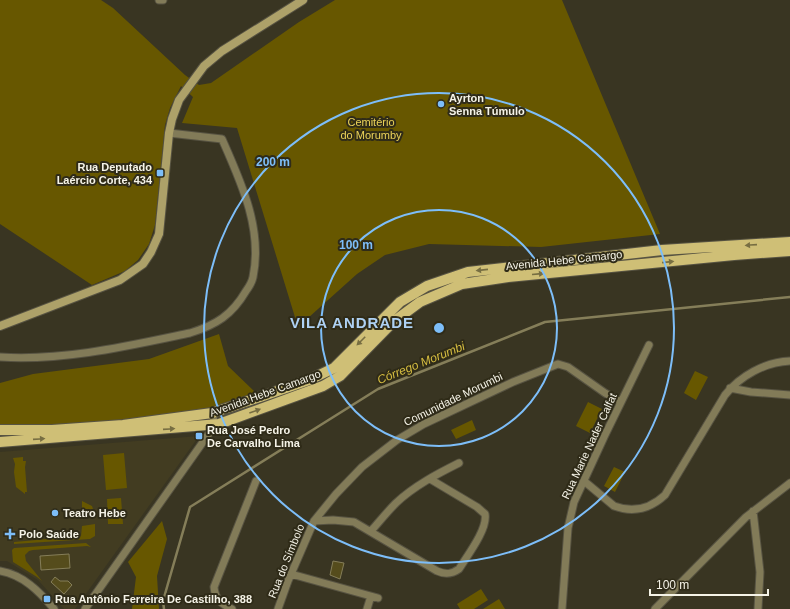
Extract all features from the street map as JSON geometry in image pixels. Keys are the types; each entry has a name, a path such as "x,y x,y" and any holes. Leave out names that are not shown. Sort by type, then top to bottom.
{"main road":[{"name":"Avenida Hebe Camargo","path":"0,430 52,430 123,425 212,412 309,380 334,368 400,302 427,286 468,272 662,250 790,242"},
{"name":"Avenida Hebe Camargo","path":"0,442 215,425 323,386 340,376 393,322 420,302 462,284 516,277 734,255 790,251"}],"street":[{"path":"0,326 120,280 142,264 151,252 159,234 169,134 172,119 183,94 204,66 222,51 300,1"},
{"path":"0,357 14,358 68,355 190,333 207,328 222,320 239,302 253,279 255,246 251,215 238,177 222,139 169,134"},
{"name":"Rua Marie Nader Calfat","path":"562,609 568,528 574,502 649,345"},
{"path":"584,481 614,506 620,508 637,510 660,500 665,495 730,388 753,371 778,361 790,361"},
{"name":"Comunidade Morumbi","path":"314,521 336,494 362,467 397,440 430,421 535,372 558,364 563,364 612,398 621,402"},
{"path":"730,388 751,392 790,395"},
{"path":"85,609 215,425 212,412"},
{"path":"371,531 409,492 430,478 459,463"},
{"path":"314,521 333,520 354,522 443,574 454,573 459,569 485,525 485,514 477,507 430,478"},
{"path":"232,609 224,605 218,599 214,587 256,481"},
{"path":"656,608 708,554 753,511 790,484"},
{"path":"753,511 760,572 758,609"},
{"name":"Rua do Símbolo","path":"278,609 291,574 314,521"},
{"path":"0,571 10,572 25,580 54,609"},
{"path":"291,574 375,597 367,609"}],"shaded area":[{"path":"199,436 75,609 64,609 38,580 7,561 0,561 0,452"},
{"path":"69,554 70,568 41,570 40,556"},
{"path":"333,561 344,563 340,579 330,575"},
{"path":"55,577 60,581 68,581 72,585 64,594 51,582"}],"green space":[{"name":"Cemitério do Morumby","path":"0,0 101,0 113,8 185,75 199,85 211,83 299,22 335,0 562,0 660,234 541,247 429,244 385,255 357,274 298,327 237,128 182,123 193,97 181,86 170,108 165,125 155,225 149,244 138,260 125,271 92,285 0,224"},
{"path":"219,334 228,366 255,392 220,414 0,430 0,383 33,374 149,359"},
{"path":"695,371 708,377 696,400 684,393"},
{"path":"588,402 602,409 590,433 576,426"},
{"path":"472,420 476,430 456,439 451,430"},
{"path":"124,453 127,488 106,490 103,455"},
{"path":"23,457 23,461 26,461 27,492 25,492 25,494 16,487 14,472 15,464 13,458"},
{"path":"614,467 625,472 615,492 604,486"},
{"path":"121,498 123,524 108,524 107,499"},
{"path":"82,501 92,506 94,512 82,513"},
{"path":"162,521 167,539 157,576 159,609 132,609 136,577 128,562"},
{"path":"95,524 95,536 90,539 14,544 14,542 81,536 82,526"},
{"path":"86,543 91,547 87,546 29,551 25,555 26,561 42,581 13,562 12,550 14,548"},
{"path":"481,589 488,600 474,609 460,609 457,604"},
{"path":"499,599 505,609 483,609"}],"waterway":[{"name":"Córrego Morumbi","path":"164,609 163,601 190,507 378,389 545,322 790,297"}],"place":[{"name":"Ayrton Senna Túmulo","path":"441,104"},
{"name":"Rua Deputado Laércio Corte, 434","path":"160,173"},
{"name":"Rua José Pedro De Carvalho Lima","path":"199,436"},
{"name":"Teatro Hebe","path":"55,513"},
{"name":"Polo Saúde","path":"10,534"},
{"name":"Rua Antônio Ferreira De Castilho, 388","path":"47,599"}],"district":[{"name":"VILA ANDRADE","path":"352,322"}]}
